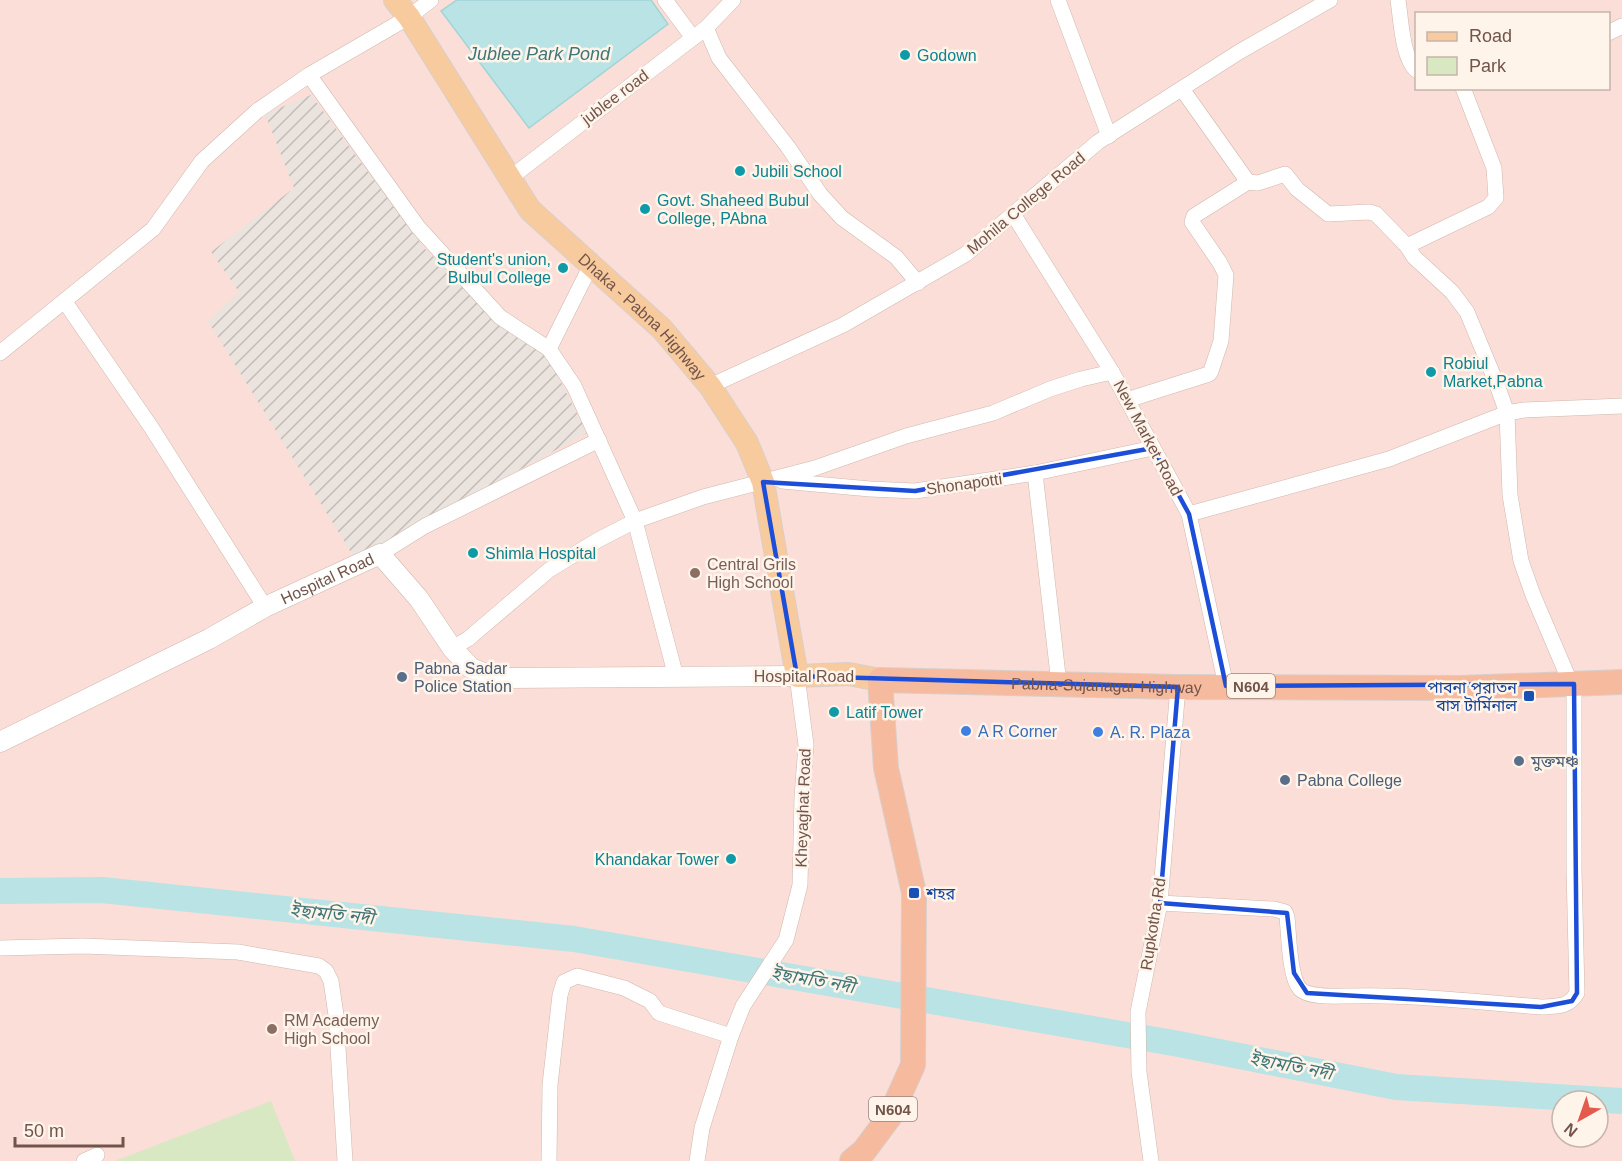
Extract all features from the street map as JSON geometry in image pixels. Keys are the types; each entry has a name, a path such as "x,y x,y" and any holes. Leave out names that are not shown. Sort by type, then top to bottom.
{"highway":[{"name":"Pabna-Sujanagar Highway","path":"880,680 1178,687 1461,688 1622,682"},
{"name":"N604","path":"852,1161 864,1151 890,1116 913,1065 914,893 886,768 880,680"}],"main road":[{"name":"Dhaka - Pabna Highway","path":"402,8 530,210 662,328 710,386 747,443 768,481 797,676"},
{"name":"Hospital Road","path":"0,742 209,639 265,608 380,554 419,599 452,648 471,668 497,678 849,674 880,680"}],"street":[{"path":"0,353 153,229 202,161 257,111 402,8 431,0"},
{"path":"665,0 693,38"},
{"name":"jublee road","path":"510,178 706,28 733,0"},
{"path":"1058,0 1109,136"},
{"name":"Mohila College Road","path":"710,386 843,325 966,254 1098,142 1239,52 1330,0"},
{"path":"1398,0 1403,38 1411,65 1415,69"},
{"path":"706,28 719,58 788,147 820,194 842,218 896,257 918,283"},
{"path":"309,75 418,227 500,317 549,349 574,386 635,521 676,677"},
{"path":"1182,88 1248,182"},
{"path":"1407,246 1488,207 1496,198 1494,168 1464,90"},
{"path":"1127,400 1209,374 1211,371 1221,341 1226,275 1192,222 1194,216 1248,182 1258,183 1285,174 1297,189 1328,214 1369,212 1376,214 1407,246 1414,257 1452,292 1467,312 1507,413 1510,495 1521,561 1533,595 1572,684 1577,993 1572,1001 1564,1006 1541,1007 1371,995 1325,996 1307,993 1300,988 1294,973 1285,912 1274,909 1160,903"},
{"name":"New Market Road","path":"1013,214 1112,372 1189,514 1226,686"},
{"path":"549,349 591,265"},
{"path":"65,302 151,427 265,608"},
{"path":"452,648 468,639 549,570 598,540 635,521 703,497 815,468 835,459 916,433 993,413 1050,389 1112,372"},
{"path":"1189,514 1389,459 1507,413 1524,410 1622,406"},
{"path":"380,554 425,526 598,440"},
{"name":"Shonapotti","path":"768,481 915,491 1035,473 1153,448"},
{"path":"1035,473 1059,684"},
{"name":"Kheyaghat Road","path":"697,1161 702,1128 731,1036 743,1006 786,940 800,885 806,745 797,676"},
{"name":"Rupkotha Rd","path":"1151,1161 1139,1072 1137,1012 1160,903 1178,687"},
{"path":"0,948 83,946 238,952 319,966 326,971 331,981 336,1015 345,1161"},
{"path":"549,1161 550,1085 560,995 564,982 577,976 624,988 650,1001 660,1013 731,1036"}],"highlighted area":[{"path":"1153,448 1189,514 1226,686 1574,684 1577,993 1572,1001 1541,1007 1307,993 1294,973 1287,913 1160,903 1178,687 797,676 763,482 915,491"}],"shaded area":[{"path":"0,0 1622,0 1622,1161 0,1161"},
{"path":"311,95 425,249 465,285 491,319 546,353 587,433 355,559 208,321 239,292 211,252 294,188 265,114"}],"green space":[{"path":"271,1101 295,1161 115,1161"}],"water":[{"name":"Jublee Park Pond","path":"457,0 651,0 668,24 529,128 441,11"}],"waterway":[{"name":"ইছামতি নদী","path":"0,891 102,890 574,939 1179,1044 1396,1087 1622,1101"}],"place":[{"name":"Godown","path":"905,55"},
{"name":"Jubili School","path":"740,171"},
{"name":"Govt. Shaheed Bubul College, PAbna","path":"645,209"},
{"name":"Student's union, Bulbul College","path":"563,268"},
{"name":"Robiul Market,Pabna","path":"1431,372"},
{"name":"Shimla Hospital","path":"473,553"},
{"name":"Central Grils High School","path":"695,573"},
{"name":"Pabna Sadar Police Station","path":"402,677"},
{"name":"পাবনা পুরাতন বাস টার্মিনাল","path":"1529,696"},
{"name":"Latif Tower","path":"834,712"},
{"name":"A R Corner","path":"966,731"},
{"name":"A. R. Plaza","path":"1098,732"},
{"name":"মুক্তমঞ্চ","path":"1519,761"},
{"name":"Pabna College","path":"1285,780"},
{"name":"Khandakar Tower","path":"731,859"},
{"name":"শহর","path":"914,893"},
{"name":"RM Academy High School","path":"272,1029"}]}
